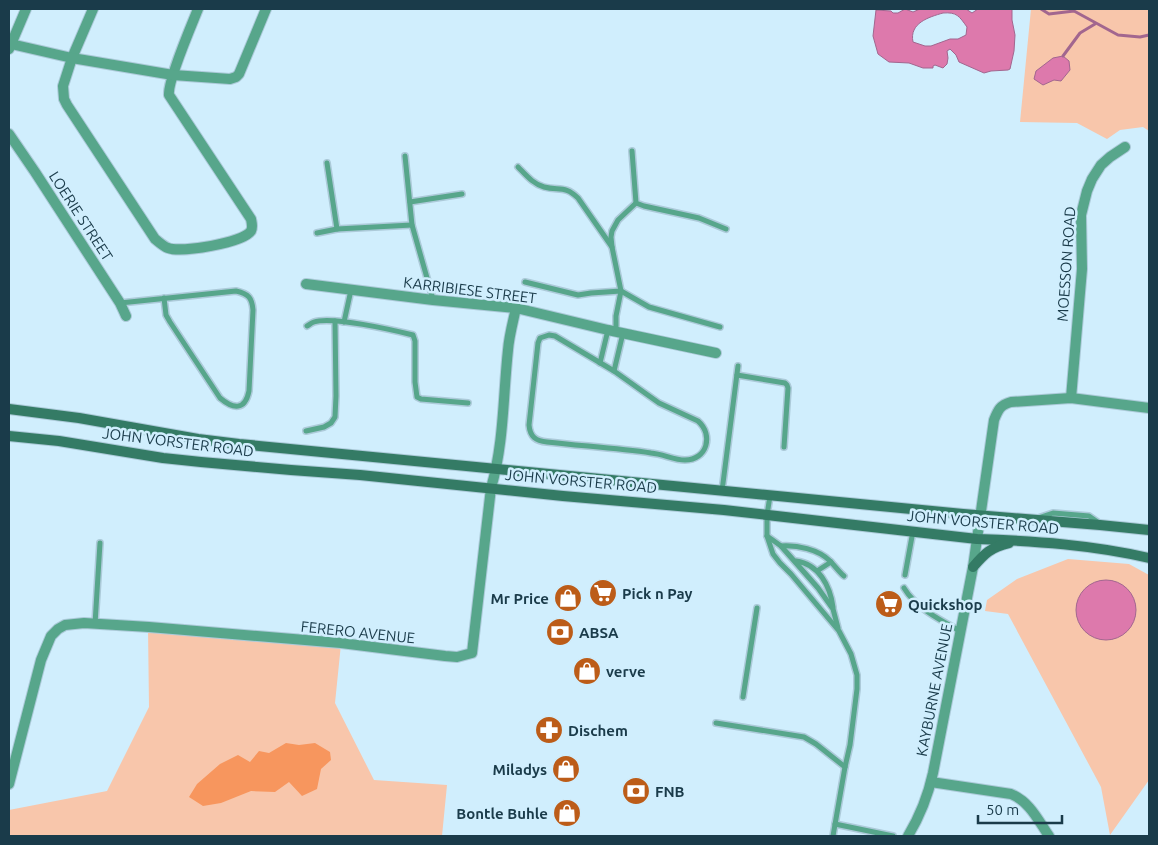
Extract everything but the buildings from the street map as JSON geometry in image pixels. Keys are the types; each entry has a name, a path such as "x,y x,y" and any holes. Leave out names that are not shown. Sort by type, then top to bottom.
{"main road":[{"name":"JOHN VORSTER ROAD","path":"9,410 79,418 198,439 239,444 981,516 1149,530"},
{"name":"JOHN VORSTER ROAD","path":"9,436 59,441 163,458 724,510 913,530 977,539 1020,540 1081,546 1149,558"},
{"path":"972,567 988,551 1000,545 1020,540"}],"street":[{"path":"26,9 10,47 173,75 226,79 236,77 239,74 266,9"},
{"path":"93,9 72,58 63,86 64,99 155,239 176,250 208,247 238,239 250,232 252,224 169,95 168,90 173,75 198,9"},
{"name":"LOERIE STREET","path":"9,134 126,316"},
{"name":"MOESSON ROAD","path":"1071,398 1082,269 1081,215 1087,190 1101,165 1126,147"},
{"name":"KARRIBIESE STREET","path":"306,284 516,308 716,353"},
{"name":"FERERO AVENUE","path":"9,784 41,660 51,636 65,625 84,623 159,628 341,644 445,656 472,653 490,488 496,469 508,347 516,308"},
{"path":"1071,398 1149,408"},
{"name":"KAYBURNE AVENUE","path":"908,836 922,810 931,782 977,539 994,420 999,408 1011,402 1071,398"},
{"path":"931,782 1020,797 1028,804 1049,836"}],"lane":[{"path":"632,151 636,203"},
{"path":"405,156 412,225 433,300"},
{"path":"327,163 337,229"},
{"path":"518,168 539,185 572,192 612,247"},
{"path":"410,202 462,194"},
{"path":"636,203 699,218 726,230"},
{"path":"614,370 616,316 621,291 611,238 612,231 618,220 636,203"},
{"path":"317,233 337,229 412,225"},
{"path":"525,282 578,294 621,291 648,307 720,327"},
{"path":"344,322 351,290"},
{"path":"120,304 164,298 236,291 244,293 249,297 253,310 250,382 248,398 244,404 238,406 227,405 220,398 166,315 164,298"},
{"path":"306,431 324,427 331,423 335,417 335,321"},
{"path":"307,326 314,322 335,321 398,331 413,336 415,341 417,397 421,399 468,403"},
{"path":"600,363 616,332"},
{"path":"549,335 555,336 614,370 659,403 698,421 703,426 707,441 705,448 700,454 687,460 678,460 653,453 547,442 533,438 529,432 528,425 540,338 549,335"},
{"path":"722,491 738,366"},
{"path":"737,375 787,385 784,446"},
{"path":"770,496 767,515 767,536 773,554 839,631 851,654 857,675 854,719 833,836"},
{"path":"904,575 913,530"},
{"path":"767,536 781,546 795,561 833,608"},
{"path":"95,624 100,543"},
{"path":"781,546 800,547 824,556 844,576"},
{"path":"795,561 804,562 817,571 829,591 839,631"},
{"path":"817,571 831,562"},
{"path":"904,588 909,596 920,605 960,631"},
{"path":"743,697 757,608"},
{"path":"716,723 804,737 845,767"},
{"path":"835,824 893,836"}],"shaded area":[{"path":"905,9 913,12 920,9 966,9 972,13 978,9 1012,9 1015,35 1010,69 984,73 959,62 956,55 950,49 947,51 947,64 943,68 935,65 933,68 923,68 909,63 889,62 878,54 873,36 876,10 898,13","holes":["943,13 955,14 962,20 967,27 966,35 931,46 913,42 914,30 921,22"]},
{"path":"1031,9 1149,9 1149,131 1143,127 1120,130 1107,139 1077,123 1020,122"},
{"path":"1063,56 1069,61 1070,70 1061,81 1054,80 1043,85 1034,79 1036,71 1053,58"},
{"path":"1068,559 1129,564 1149,575 1149,780 1110,835 1101,787 1008,614 985,611 987,600 1017,579"},
{"path":"1106,580 1123,585 1131,593 1136,610 1131,627 1123,635 1106,640 1089,635 1081,627 1076,610 1081,593 1089,585"},
{"path":"148,628 341,644 335,703 374,780 447,785 442,836 9,836 9,810 107,791 149,707"},
{"path":"286,743 299,745 315,743 330,752 331,760 321,769 317,789 302,796 289,782 275,792 251,791 221,803 203,806 189,797 197,784 220,764 238,755 250,762 259,751 269,753"}],"waterway":[{"path":"1041,9 1049,14 1074,11 1118,35 1140,37 1149,35"},
{"path":"1063,56 1080,33 1095,24"}],"place":[{"name":"Pick n Pay","path":"603,593"},
{"name":"Mr Price","path":"568,598"},
{"name":"Quickshop","path":"889,604"},
{"name":"ABSA","path":"560,632"},
{"name":"verve","path":"587,671"},
{"name":"Dischem","path":"549,730"},
{"name":"Miladys","path":"566,769"},
{"name":"FNB","path":"636,791"},
{"name":"Bontle Buhle","path":"567,813"}]}
